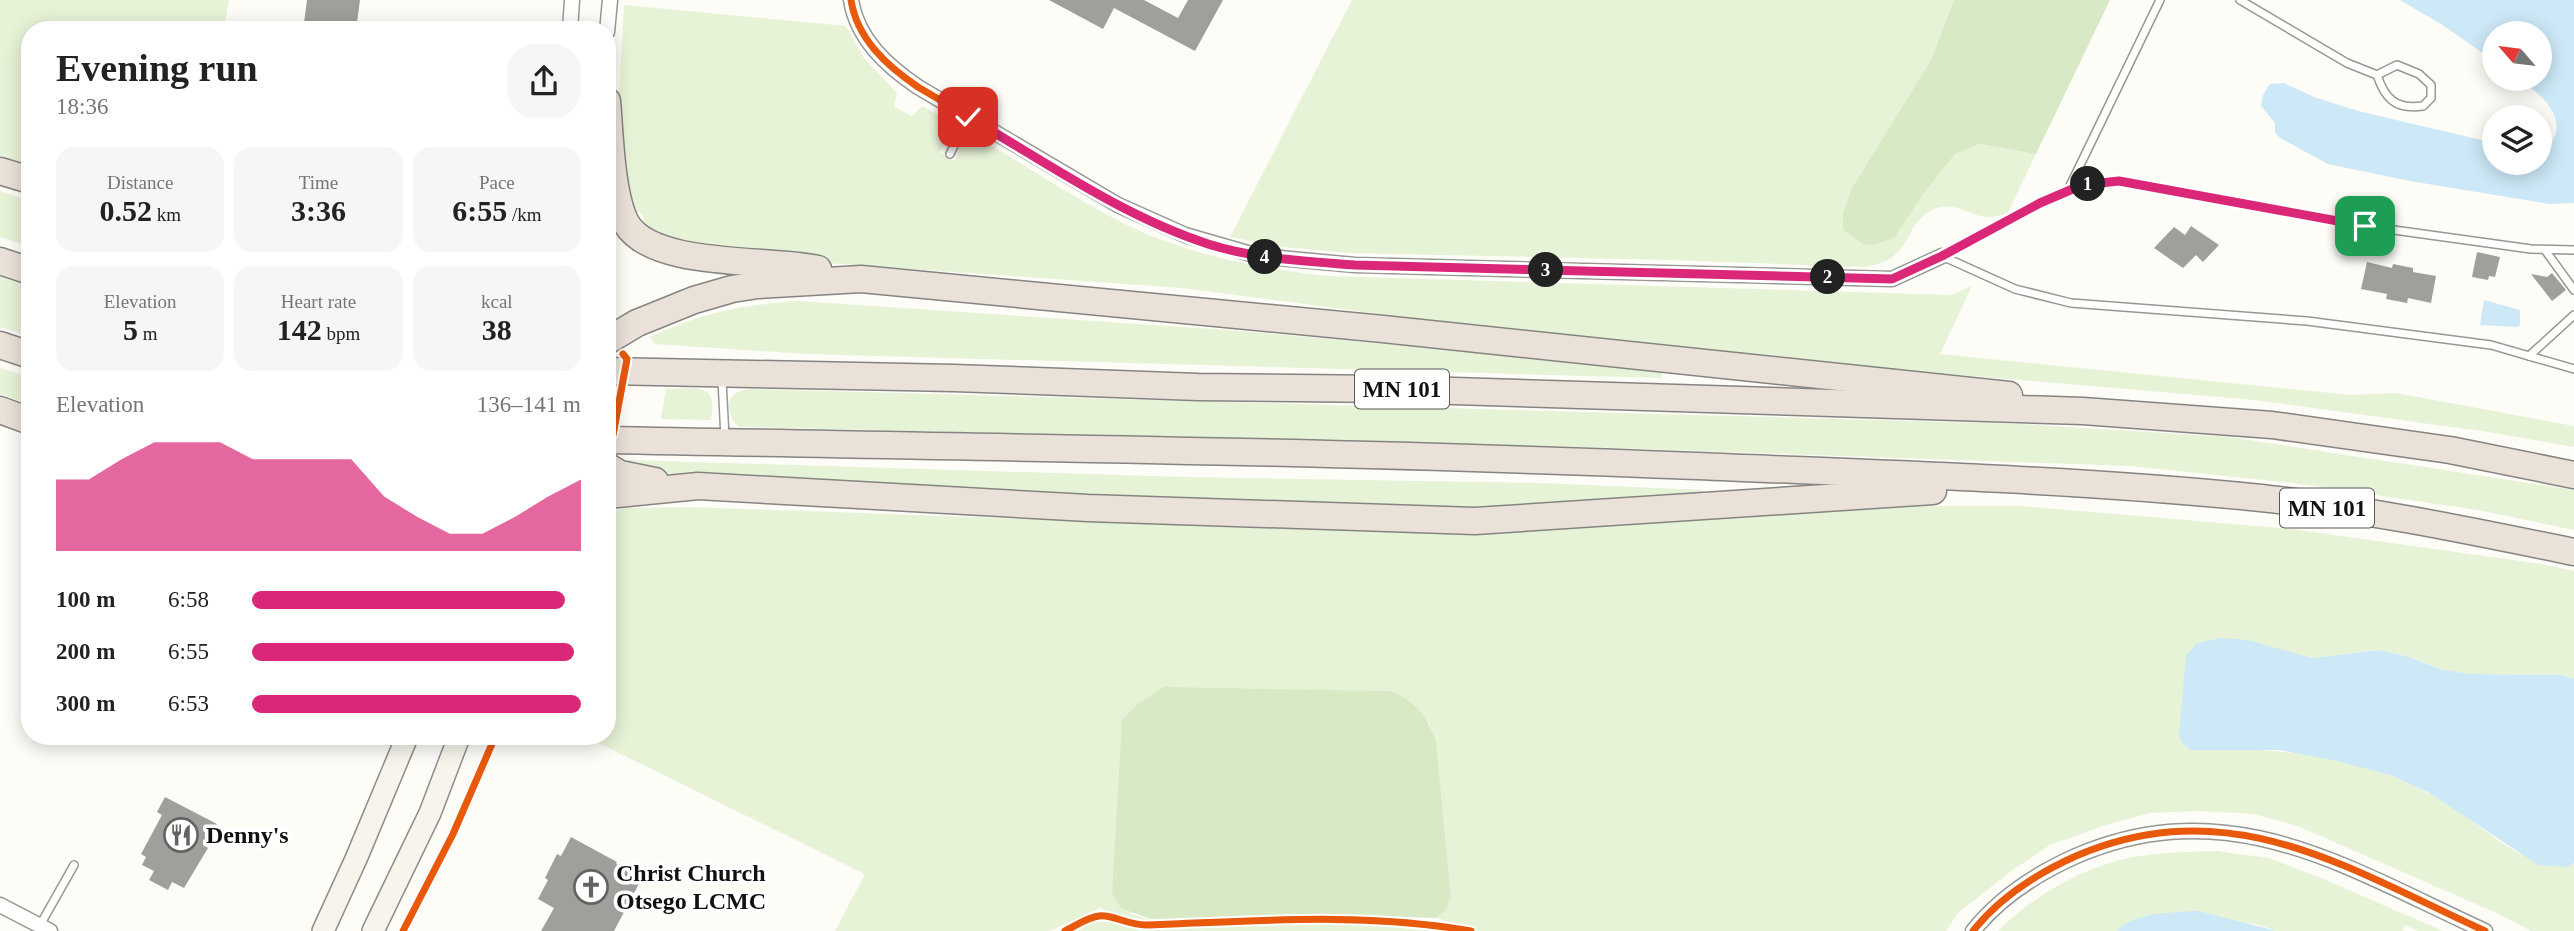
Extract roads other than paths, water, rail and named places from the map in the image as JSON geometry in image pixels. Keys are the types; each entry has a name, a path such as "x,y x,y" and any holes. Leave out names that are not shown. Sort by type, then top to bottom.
{"highway":[{"path":"0,171 21,177"},
{"path":"616,180 618,198 627,224 644,240 665,251 695,256 811,267 861,279 1147,305 1998,392 2083,411"},
{"path":"0,261 21,268"},
{"path":"616,336 637,323 694,300 732,289 861,279"},
{"path":"0,345 21,352"},
{"name":"MN 101","path":"616,371 954,378 1198,387 1391,389 2083,411 2272,425 2450,450 2574,475"},
{"path":"0,410 21,418"},
{"name":"MN 101","path":"616,440 1530,459 2078,483 2265,498 2435,524 2574,552"},
{"path":"616,471 648,480 698,486 1088,508 1475,521 2078,483"},
{"path":"616,494 698,486"}],"main road":[{"path":"323,931 404,745"},
{"path":"373,931 430,813 456,745"}],"street":[{"path":"571,21 572,0"},
{"path":"608,21 610,0"},
{"path":"850,0 858,23 879,56 895,71 968,117 1118,205 1159,225 1211,244 1258,256 1355,265 1892,279 1942,256"},
{"path":"1973,931 2010,895 2071,858 2104,844 2182,830 2222,831 2291,845 2326,858 2484,931"},
{"path":"0,905 42,929"}],"lane":[{"path":"2068,191 2160,0"},
{"path":"2240,0 2347,63 2377,75 2397,65 2412,71 2431,85 2431,98 2423,106 2415,108 2395,103 2382,91 2377,75"},
{"path":"950,154 968,117"},
{"path":"1942,256 2040,203 2082,185 2119,181 2365,226 2545,250 2574,250"},
{"path":"2545,250 2574,290"},
{"path":"1942,256 2015,289 2071,303 2307,321 2491,345 2574,369"},
{"path":"2529,356 2574,315"},
{"path":"722,375 725,442"},
{"path":"42,929 74,865"}],"water":[{"path":"2400,0 2574,0 2574,203 2549,204 2410,181 2328,164 2280,138 2275,132 2275,123 2261,106 2263,95 2270,84 2284,83 2314,97 2358,111 2482,140 2482,175 2552,175 2552,142 2556,120 2552,105 2548,105 2535,91 2552,91 2552,21 2482,21 2482,53"},
{"path":"2484,300 2520,310 2520,325 2480,325"},
{"path":"2219,638 2248,640 2312,658 2380,650 2406,656 2440,669 2469,674 2560,675 2574,679 2574,863 2567,867 2538,865 2428,792 2390,775 2279,750 2191,750 2183,744 2179,735 2186,656 2196,644"},
{"path":"2198,911 2277,931 2117,931 2125,924 2144,916"}],"place":[{"name":"Denny's","path":"181,835"},
{"name":"Christ Church Otsego LCMC","path":"591,887"}]}
